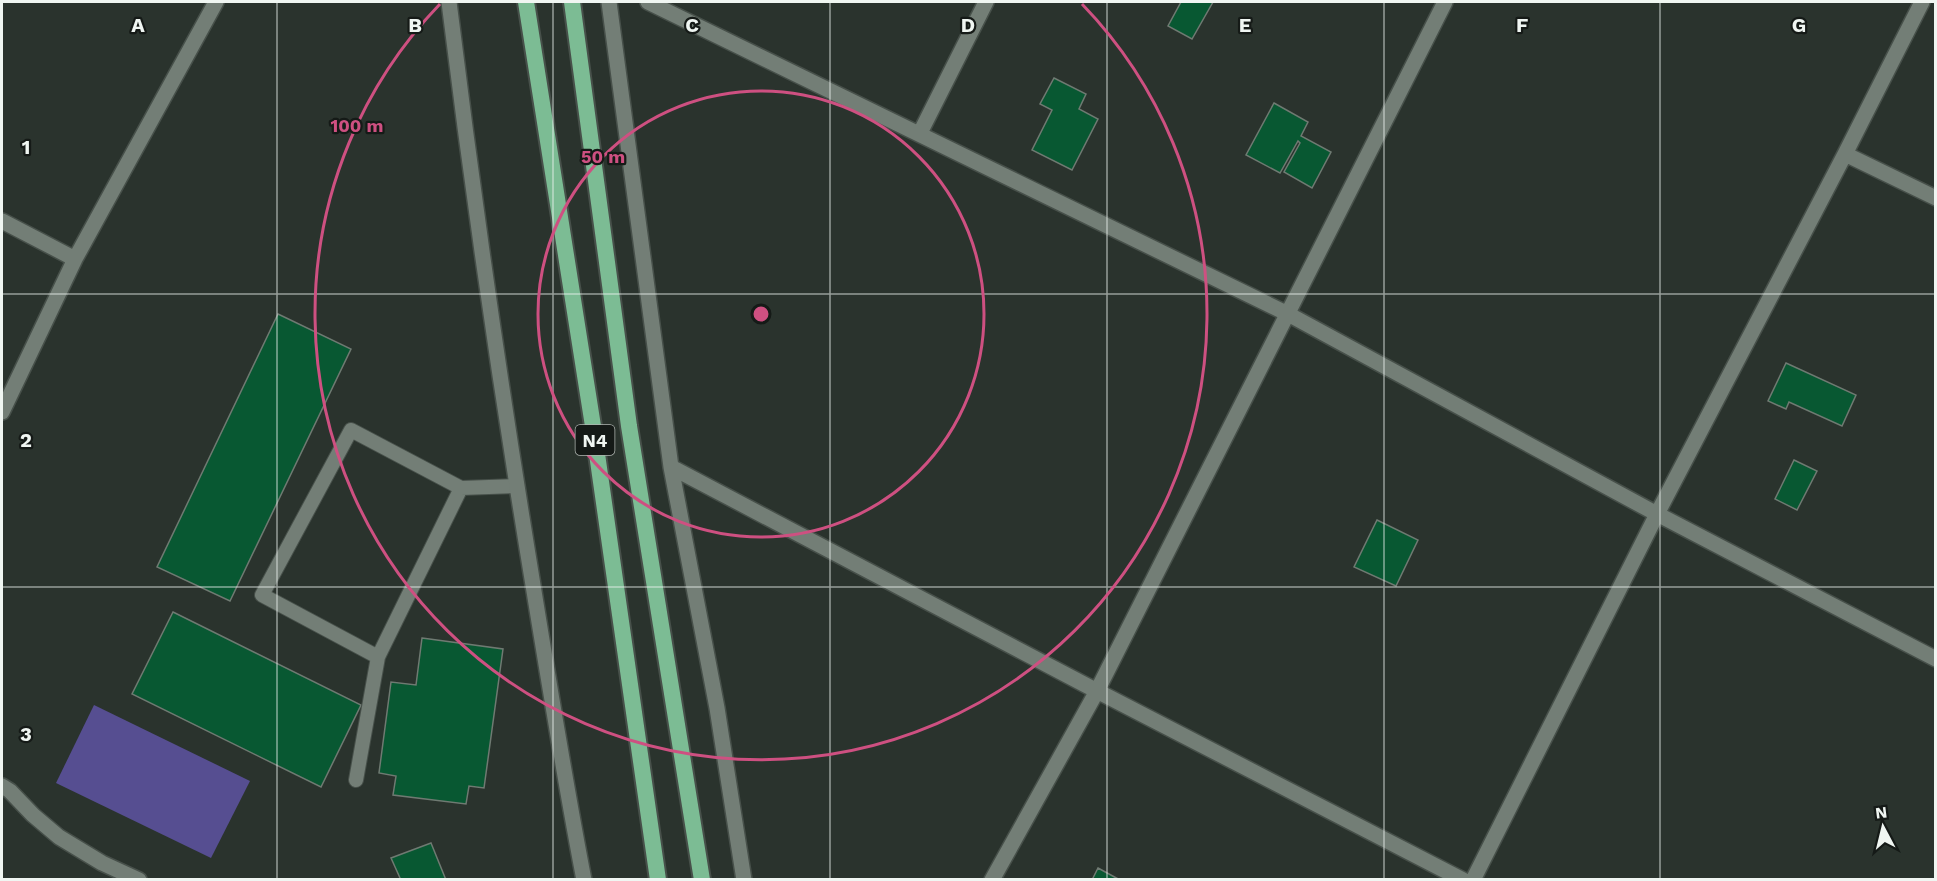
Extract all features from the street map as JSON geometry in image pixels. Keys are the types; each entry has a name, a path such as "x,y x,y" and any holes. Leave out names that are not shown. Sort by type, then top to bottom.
{"highway":[{"name":"N4","path":"526,2 592,426 658,879"},
{"name":"N4","path":"572,2 629,426 702,879"}],"street":[{"path":"2,412 75,259 216,2"},
{"path":"449,2 467,149 517,486 567,793 584,879"},
{"path":"609,2 671,467 717,708 744,879"},
{"path":"648,2 1288,314 1657,514 1935,659"},
{"path":"920,133 986,2"},
{"path":"992,879 1098,691 1445,2"},
{"path":"1473,879 1657,514 1922,2"},
{"path":"1845,154 1935,198"},
{"path":"2,221 75,259"},
{"path":"671,467 1463,879"},
{"path":"2,786 59,837 102,863 139,879"}],"lane":[{"path":"378,657 262,595 351,430 461,488 517,486"},
{"path":"356,780 378,657 461,488"}],"shaded area":[{"path":"94,705 250,781 211,858 56,783"}],"building":[{"path":"1181,2 1213,2 1192,39 1168,26"},
{"path":"1054,78 1086,94 1079,109 1098,119 1072,170 1032,150 1052,110 1040,104"},
{"path":"1274,103 1308,122 1301,136 1331,152 1312,188 1284,172 1300,143 1298,141 1280,173 1246,155"},
{"path":"278,314 351,349 230,601 157,567"},
{"path":"1786,363 1856,395 1842,426 1789,402 1786,409 1768,401"},
{"path":"1794,460 1817,471 1797,510 1775,499"},
{"path":"1377,520 1418,540 1396,586 1354,567"},
{"path":"173,612 361,705 321,787 132,694"},
{"path":"422,638 503,649 484,788 469,786 466,804 393,795 396,776 379,773 391,682 416,685"},
{"path":"431,843 446,880 397,880 400,878 391,858"},
{"path":"1098,868 1120,880 1092,880"}]}
